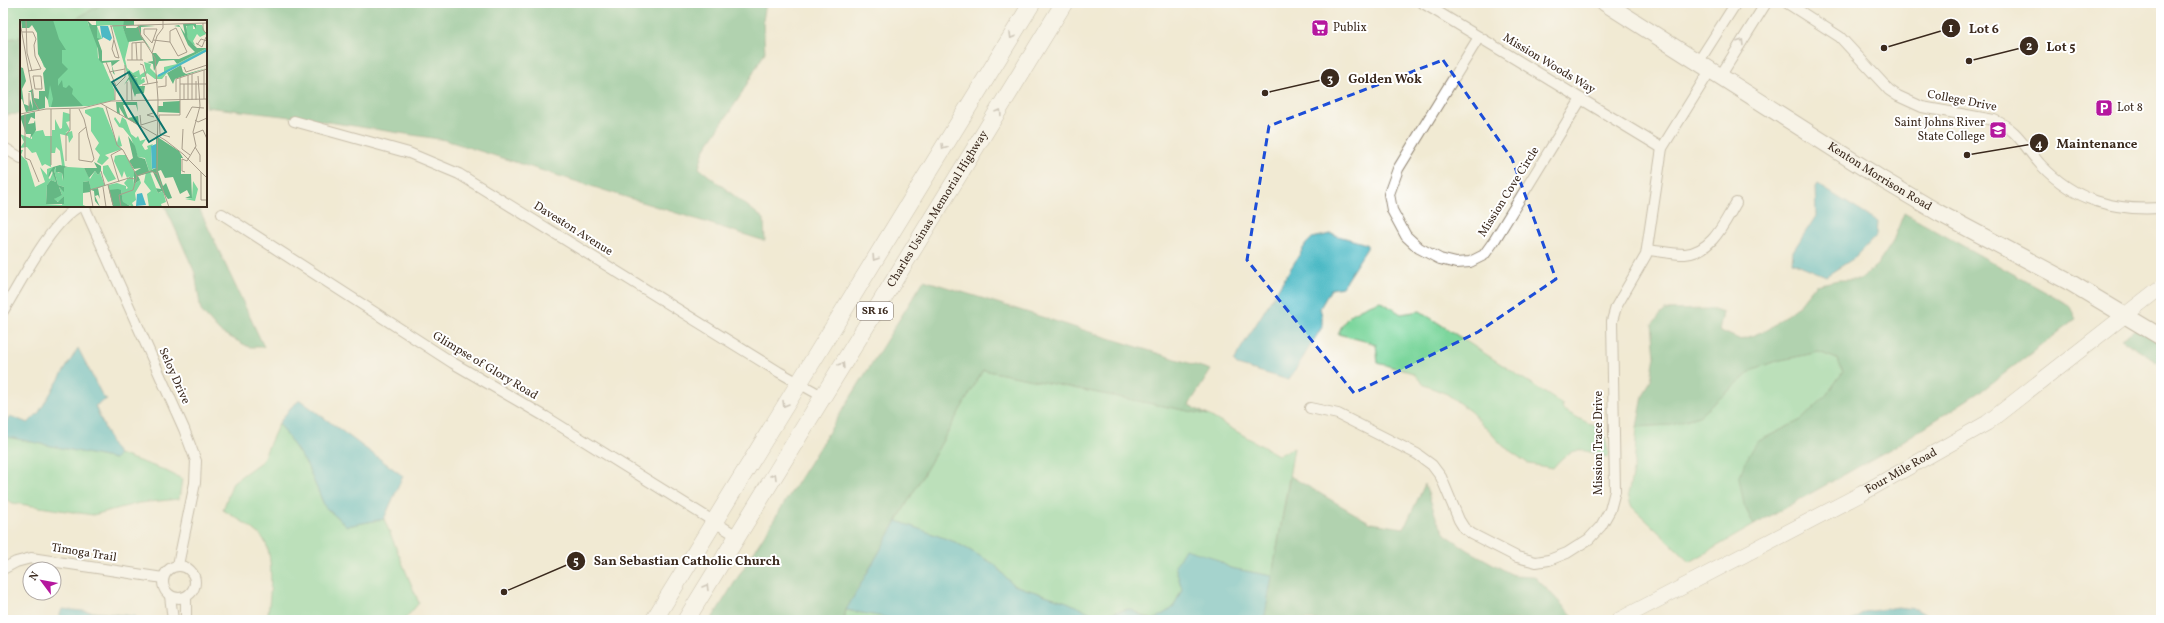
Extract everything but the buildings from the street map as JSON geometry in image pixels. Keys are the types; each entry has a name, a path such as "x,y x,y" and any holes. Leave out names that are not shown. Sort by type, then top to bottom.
{"highway":[{"name":"SR 16","path":"654,620 715,522 798,382 1032,3"},
{"name":"Charles Usinas Memorial Highway","path":"686,620 822,396 1019,79 1064,3"}],"main road":[{"name":"Kenton Morrison Road","path":"1605,3 1896,187 2125,315 2161,337"},
{"name":"Four Mile Road","path":"1619,620 1861,494 1987,423 2161,287"}],"street":[{"name":"Mission Woods Way","path":"1423,3 1662,148"},
{"path":"1662,148 1710,68 1736,3"},
{"path":"1710,68 1766,3"},
{"name":"College Drive","path":"1787,3 1840,37 1889,90 1908,102 1922,107 1994,120 2001,123 2019,136 2041,165 2056,178 2090,199 2122,208 2161,208"},
{"name":"Mission Cove Circle","path":"1480,37 1398,169 1389,194 1392,210 1406,236 1419,248 1440,259 1456,263 1470,262 1484,255 1581,99"},
{"name":"Daveston Avenue","path":"294,121 409,153 459,174 779,372 822,396"},
{"path":"3,147 20,157"},
{"name":"Mission Trace Drive","path":"1310,408 1338,414 1417,454 1432,465 1441,477 1459,520 1472,534 1517,557 1536,562 1549,560 1567,553 1589,539 1601,526 1610,510 1615,491 1612,321 1616,307 1646,255 1662,148"},
{"path":"1647,250 1685,254 1699,250 1717,235 1736,203"},
{"path":"3,311 56,226 70,211 78,207"},
{"name":"Seloy Drive","path":"84,207 184,429 196,462 194,483 178,565"},
{"name":"Glimpse of Glory Road","path":"222,214 453,363 546,418 737,536"},
{"name":"Timoga Trail","path":"3,569 16,562 31,558 163,578"},
{"path":"170,596 180,598 186,596 193,589 195,578 189,569 178,565 168,569 163,578 164,588 170,596 173,620"},
{"path":"186,596 186,620"}],"highlighted area":[{"path":"1443,60 1512,159 1556,279 1478,332 1354,393 1247,260 1269,126"}],"green space":[{"path":"3,3 104,3 74,20 20,20 20,37 3,40"},
{"path":"104,3 766,3 763,21 765,52 739,98 704,150 699,168 764,219 765,241 445,140 309,119 207,107 207,20 74,20"},
{"path":"20,37 20,114 3,115 3,40"},
{"path":"165,207 198,207 264,347 249,347 220,332 201,311 195,273"},
{"path":"1904,213 2069,305 2076,319 1984,389 1892,448 1754,525 1744,505 1739,478 1745,462 1757,442 1801,420 1825,397 1843,372 1837,359 1819,352 1776,361 1754,369 1699,416 1668,425 1637,427 1643,396 1651,379 1655,357 1652,324 1665,310 1711,309 1723,313 1719,330 1741,340 1769,329 1799,305 1815,285 1839,280 1859,280 1878,264 1892,243"},
{"path":"924,280 1211,370 1189,405 1208,415 983,370 846,610 844,620 711,620"},
{"path":"1380,301 1401,314 1420,311 1562,404 1563,410 1588,423 1602,426 1609,454 1607,457 1577,450 1566,455 1553,468 1529,464 1503,446 1471,412 1447,394 1424,385 1413,373 1378,363 1376,344 1338,334 1345,321 1354,312"},
{"path":"2137,328 2161,343 2161,365 2121,339"},
{"path":"1819,352 1837,359 1843,372 1825,397 1801,420 1757,442 1744,505 1754,525 1690,562 1631,506 1628,494 1634,467 1637,427 1668,425 1699,416 1754,369 1776,361"},
{"path":"983,370 1208,415 1278,455 1294,448 1272,576 1230,568 1212,557 1175,566 1182,589 1173,608 1153,620 1129,609 1098,616 1067,602 1013,585 994,564 955,542 897,521"},
{"path":"279,423 307,465 325,507 347,526 384,519 419,603 404,620 267,620 271,576 269,553 266,543 253,529 223,510 233,482 262,461"},
{"path":"3,436 115,459 119,454 162,469 182,479 179,499 139,503 93,515 13,503 3,498"},
{"path":"1290,476 1371,523 1404,528 1425,484 1437,520 1445,534 1468,550 1513,575 1534,576 1577,620 1264,620"},
{"path":"846,610 900,620 844,620"}],"water":[{"path":"1817,184 1878,222 1877,235 1856,257 1826,276 1792,262 1793,251 1816,216 1815,187"},
{"path":"1331,234 1363,243 1367,245 1367,248 1342,287 1331,289 1320,308 1322,327 1289,380 1237,365 1234,362 1238,353 1306,244 1312,238"},
{"path":"78,348 103,397 107,399 95,406 113,447 119,454 115,459 3,436 3,423 5,424 10,416 28,423 39,412"},
{"path":"300,400 403,476 384,519 347,526 325,507 307,465 279,423 291,407"},
{"path":"897,521 955,542 994,564 1013,585 1067,602 1098,616 1129,609 1151,620 900,620 846,610"},
{"path":"1185,549 1212,557 1230,568 1272,576 1264,620 1153,620 1173,608 1182,589 1175,566"},
{"path":"1898,607 1916,609 1935,620 1851,620 1864,612"},
{"path":"62,609 134,616 137,620 58,620"}],"place":[{"name":"Publix","path":"1320,28"},
{"name":"Lot 6","path":"1884,48"},
{"name":"Lot 5","path":"1969,61"},
{"name":"Golden Wok","path":"1265,93"},
{"name":"Lot 8","path":"2104,108"},
{"name":"Saint Johns River State College","path":"1998,130"},
{"name":"Maintenance","path":"1967,155"},
{"name":"San Sebastian Catholic Church","path":"504,592"}]}
